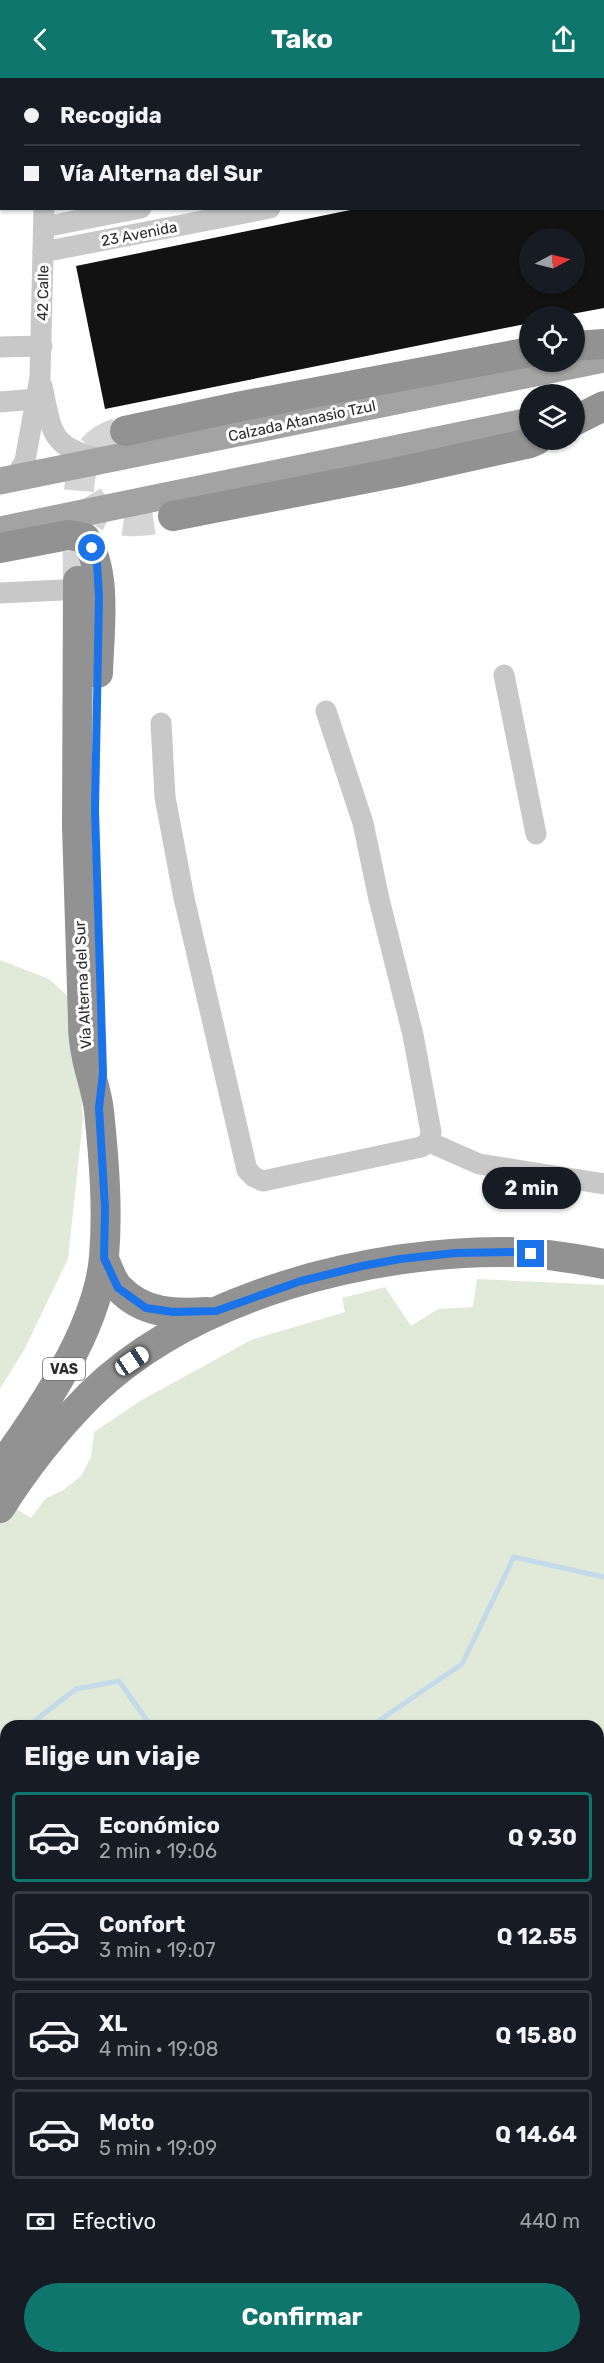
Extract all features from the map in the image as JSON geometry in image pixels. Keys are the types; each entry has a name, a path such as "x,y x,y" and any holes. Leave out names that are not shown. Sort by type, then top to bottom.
{"highway":[{"path":"585,345 604,344"},
{"path":"125,431 242,406 519,354"},
{"path":"585,416 604,406"},
{"path":"173,516 399,472 519,445"},
{"path":"0,548 77,535 85,538 92,548 97,564 99,626 95,810 103,1073 99,1108"},
{"name":"Vía Alterna del Sur","path":"0,1508 9,1474 85,1327 96,1296 104,1258 105,1208 99,1108 85,1051 83,1021 70,586"},
{"name":"Vía Alterna del Sur","path":"9,1474 51,1437 92,1394 140,1356 175,1333 216,1311 301,1281 400,1259 455,1253 511,1252 604,1264"},
{"path":"104,1258 118,1288 146,1308 159,1312 216,1311"}],"main road":[{"name":"Calzada Atanasio Tzul","path":"8,480 604,359"},
{"path":"585,410 604,406"},
{"path":"0,530 519,423"}],"street":[{"name":"23 Avenida","path":"44,218 131,210"},
{"path":"124,236 131,210"},
{"name":"23 Avenida","path":"43,252 124,236 200,215 250,210"},
{"name":"42 Calle","path":"8,480 25,460 40,377 44,218"},
{"path":"0,347 42,346"},
{"name":"42 Calle","path":"40,377 50,423 59,441 74,453 106,461"},
{"path":"0,402 36,399"},
{"path":"0,592 70,586"},
{"path":"504,675 536,834"},
{"path":"161,723 167,808 184,898 247,1170 254,1177 263,1181 420,1147 429,1142 431,1132 414,1035 379,899 363,823 326,711"},
{"path":"429,1142 479,1164 604,1184"}],"green space":[{"path":"0,960 49,979 74,1002 83,1119 68,1259 24,1350 0,1389"},
{"path":"477,1279 604,1285 604,1720 0,1720 0,1499 31,1518 46,1498 62,1491 81,1476 91,1457 94,1432 140,1401 251,1340 345,1312 342,1298 385,1287 411,1326 438,1309 473,1307"}],"building":[{"path":"350,210 604,210 604,308 585,312 585,306 519,306 519,325 105,409 76,266"}],"waterway":[{"path":"380,1720 462,1664 514,1557 604,1577"},
{"path":"36,1720 76,1689 119,1681 147,1720"}],"tunnel":[{"path":"78,581 78,518 80,484 85,460 97,444 107,437 125,431"},
{"path":"88,496 96,507 115,519 137,521 173,516"}],"route":[{"path":"92,548 97,564 99,596 95,810 103,1073 99,1108 105,1208 104,1258 118,1288 146,1308 159,1312 216,1311 301,1281 400,1259 455,1253 531,1254"}]}
